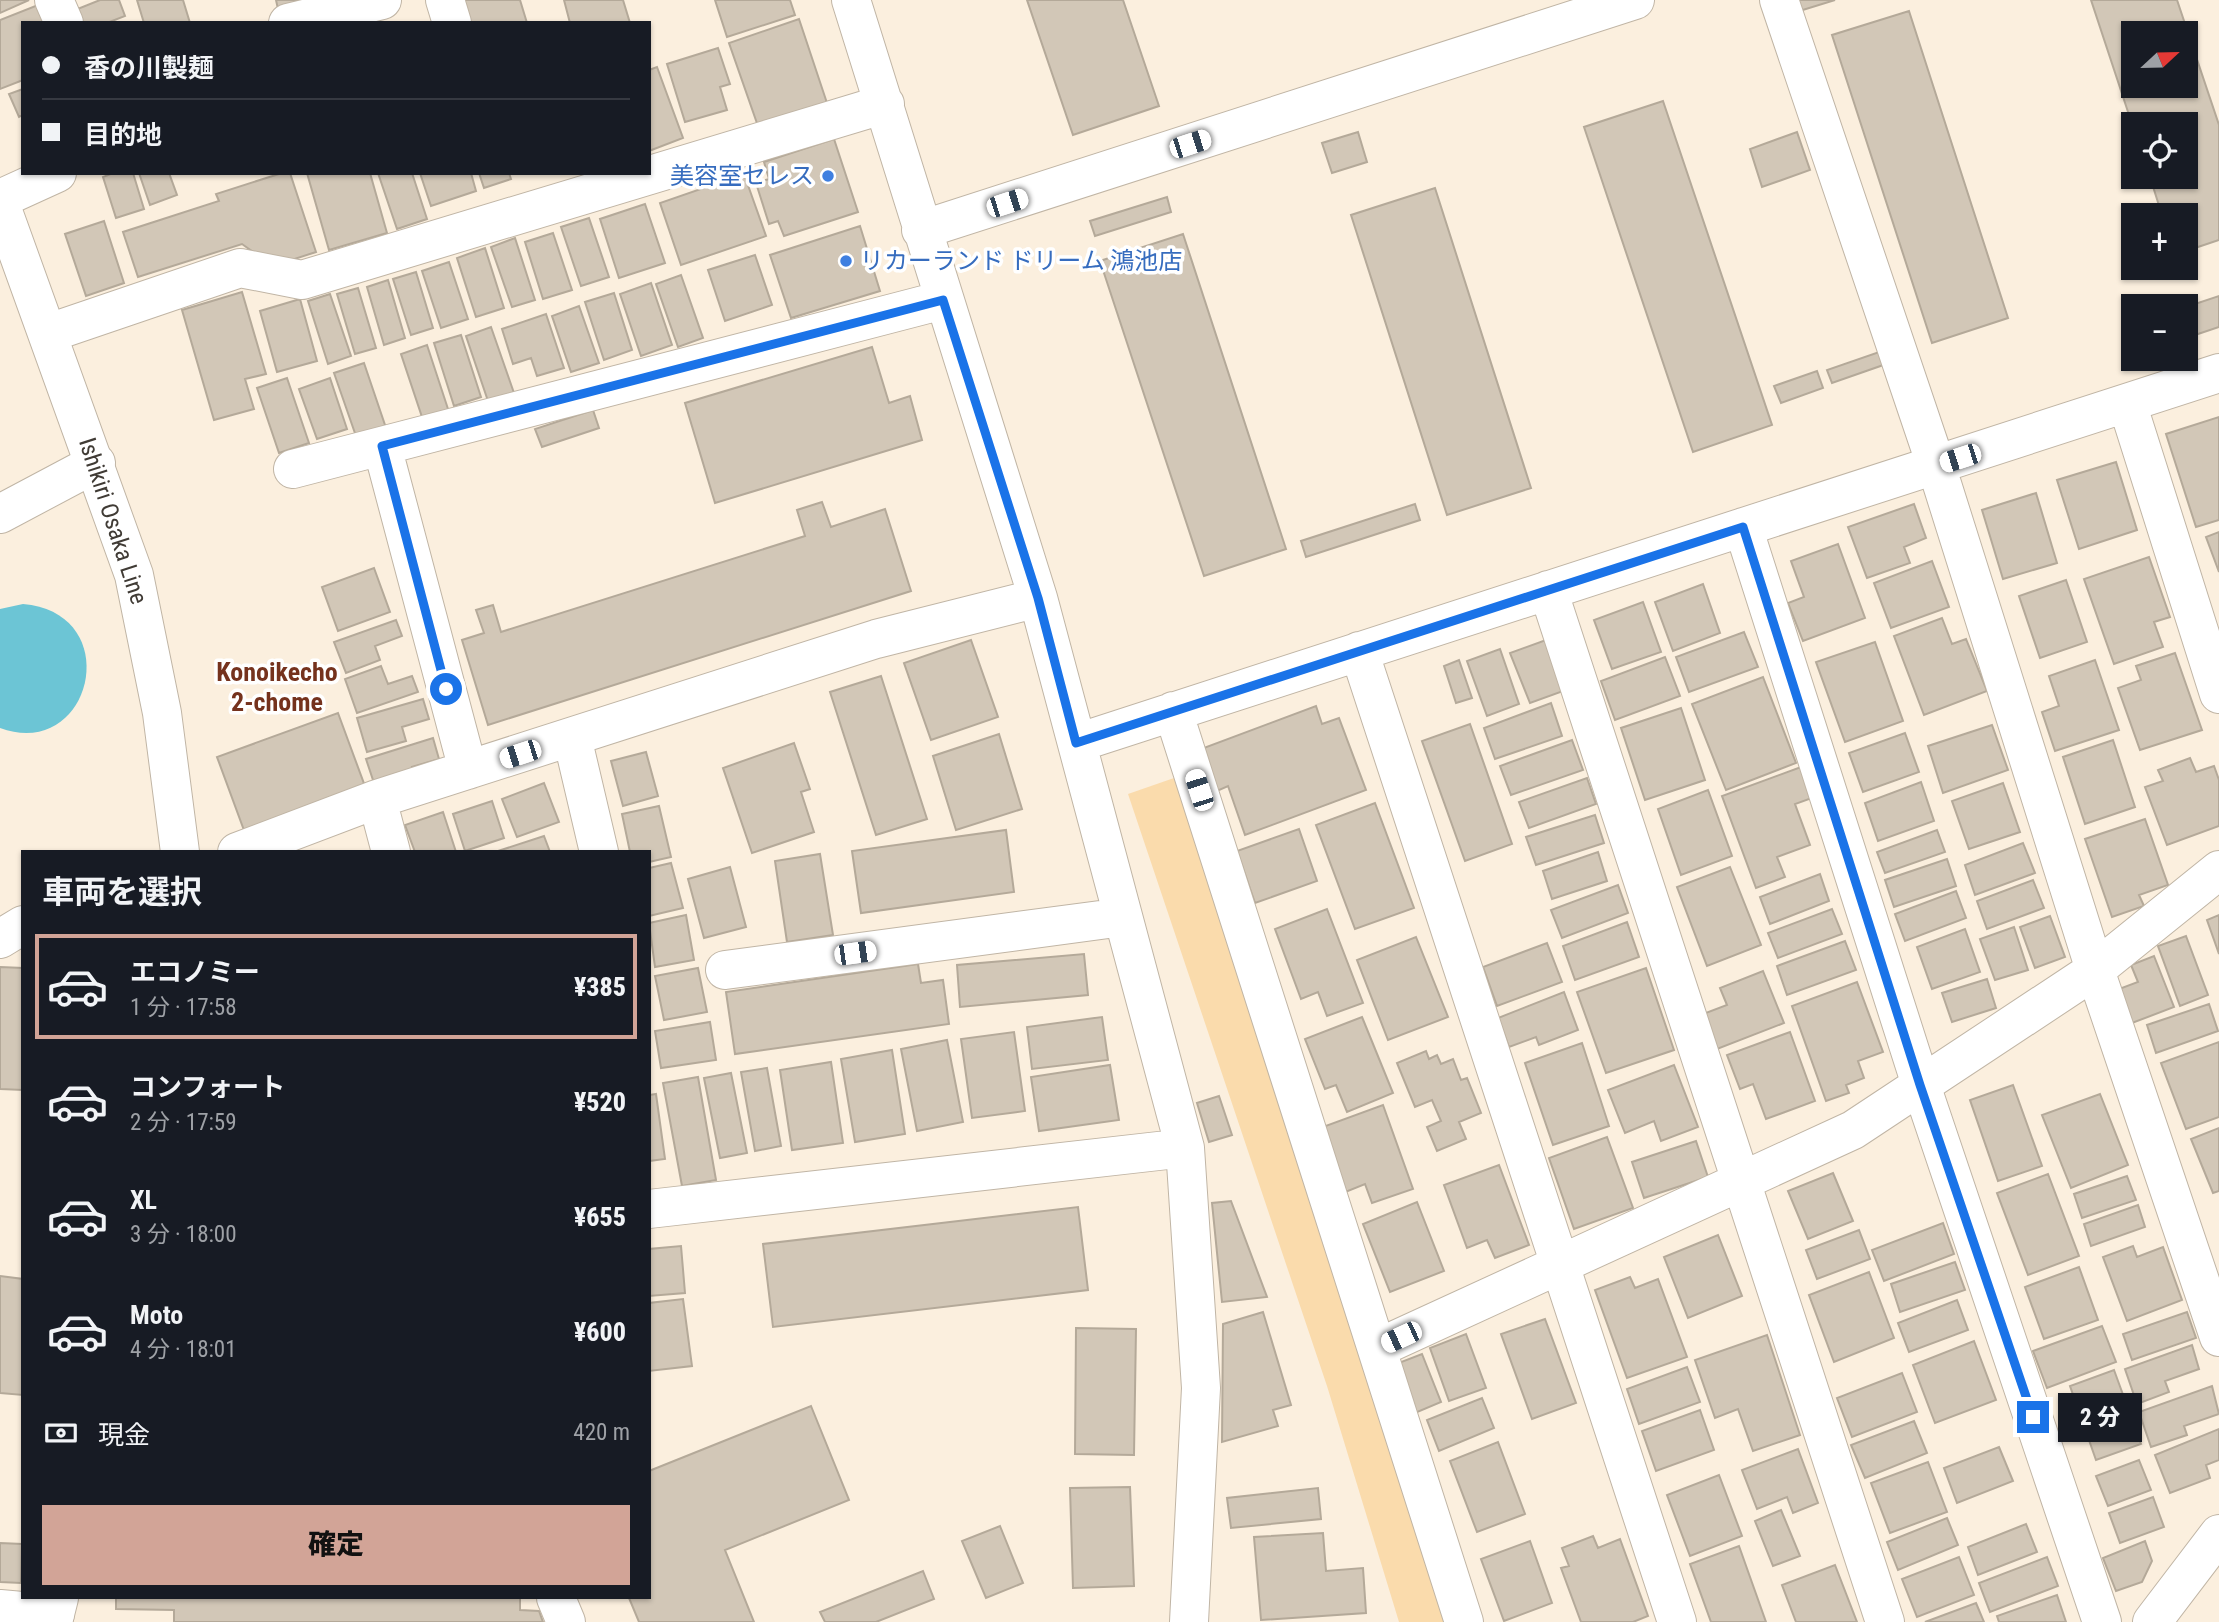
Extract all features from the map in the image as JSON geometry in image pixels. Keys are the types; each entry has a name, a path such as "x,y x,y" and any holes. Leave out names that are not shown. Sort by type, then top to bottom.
{"street":[{"path":"54,0 63,21"},
{"path":"296,21 382,0"},
{"path":"445,0 451,21"},
{"path":"851,0 1038,598 1185,1148 1201,1388 1189,1622"},
{"path":"921,230 1635,0"},
{"path":"1779,0 1936,466 2095,970 2219,1337"},
{"path":"651,175 885,104"},
{"path":"0,201 53,175"},
{"path":"49,333 240,268 302,280 650,175"},
{"name":"Ishikiri Osaka Line","path":"0,201 134,575 162,713 180,850"},
{"path":"293,469 943,300"},
{"path":"1076,743 2219,373"},
{"path":"2127,403 2219,694"},
{"path":"382,446 468,770"},
{"path":"0,514 96,463"},
{"path":"1743,527 1920,1085 2102,1622"},
{"path":"1548,590 1885,1622"},
{"path":"242,850 377,799 876,639 1038,598"},
{"path":"1359,652 1677,1622"},
{"path":"1173,710 1464,1622"},
{"path":"572,737 598,850"},
{"path":"377,799 390,850"},
{"path":"1378,1348 1853,1129 2095,970 2219,870"},
{"path":"725,970 1123,917"},
{"path":"0,939 21,926"},
{"path":"651,1209 1185,1148"},
{"path":"2152,1622 2186,1608 2219,1534"},
{"path":"556,1599 566,1622"},
{"path":"0,1609 55,1611"}],"shaded area":[{"path":"1174,778 1374,1376 1453,1622 1399,1622 1327,1386 1128,794"}],"water":[{"path":"23,604 56,613 76,632 86,656 85,682 75,706 57,724 32,733 0,728 0,609"}],"building":[{"path":"0,0 29,0 0,13"},
{"path":"100,0 119,0 125,16 112,21 80,21 75,10"},
{"path":"137,0 183,0 189,21 143,21"},
{"path":"276,0 311,0 278,9"},
{"path":"461,0 520,0 526,21 468,21"},
{"path":"564,0 623,0 629,21 569,21"},
{"path":"715,0 790,0 795,15 727,37"},
{"path":"1027,0 1123,0 1159,106 1073,135"},
{"path":"1789,0 1835,0 1793,13"},
{"path":"2091,0 2177,0 2184,21 2121,21 2121,91"},
{"path":"38,5 45,21 21,21 21,81 0,89 0,20"},
{"path":"1909,11 2008,318 1932,343 1832,35"},
{"path":"799,19 828,106 759,129 729,43"},
{"path":"718,48 730,84 720,87 727,110 685,122 667,64"},
{"path":"2198,62 2219,125 2219,240 2198,247 2198,203 2158,203 2154,189 2198,189 2198,112 2128,112 2123,98 2198,98"},
{"path":"657,67 683,138 651,150 651,69"},
{"path":"21,90 19,117 9,94"},
{"path":"1663,101 1772,425 1693,452 1584,127"},
{"path":"1358,132 1367,162 1332,173 1322,143"},
{"path":"1797,132 1810,170 1762,187 1750,149"},
{"path":"834,139 858,212 784,236 778,221 769,224 756,183 769,179 764,162"},
{"path":"744,174 766,236 681,265 660,203"},
{"path":"134,175 144,209 116,218 103,177"},
{"path":"140,175 170,175 177,195 150,205"},
{"path":"276,175 291,175 316,252 273,266 242,244 138,277 123,232 219,201 216,194"},
{"path":"308,175 371,175 387,233 329,250"},
{"path":"379,175 413,175 427,219 397,229"},
{"path":"421,175 472,175 476,191 431,206"},
{"path":"480,175 510,175 511,179 484,188"},
{"path":"1435,188 1531,488 1447,515 1351,215"},
{"path":"1167,197 1171,212 1095,236 1090,221"},
{"path":"645,204 665,263 619,278 600,219"},
{"path":"589,218 609,277 581,286 561,227"},
{"path":"104,221 124,283 86,296 65,234"},
{"path":"860,226 880,291 791,318 770,255"},
{"path":"553,233 572,290 543,299 525,242"},
{"path":"1183,234 1286,549 1204,576 1100,261"},
{"path":"515,238 535,300 512,307 491,247"},
{"path":"485,248 504,308 476,317 457,258"},
{"path":"755,255 772,305 725,321 708,270"},
{"path":"449,262 468,319 441,328 422,271"},
{"path":"416,272 433,328 411,335 393,279"},
{"path":"681,275 703,338 678,347 656,284"},
{"path":"388,280 405,338 384,345 367,287"},
{"path":"651,283 672,345 641,356 620,294"},
{"path":"358,288 376,348 355,354 337,294"},
{"path":"242,292 266,374 245,379 254,409 214,420 182,310"},
{"path":"614,293 632,350 604,360 585,302"},
{"path":"330,294 351,356 328,364 308,301"},
{"path":"2219,296 2219,327 2198,334 2198,303"},
{"path":"300,299 317,361 277,372 260,311"},
{"path":"579,306 599,363 571,372 552,316"},
{"path":"546,314 564,368 537,376 531,358 513,364 502,329"},
{"path":"491,327 514,393 488,401 466,336"},
{"path":"461,335 481,397 454,406 434,343"},
{"path":"427,345 449,412 423,420 401,354"},
{"path":"872,347 889,403 910,396 922,440 715,503 685,403"},
{"path":"1885,350 1889,363 1832,383 1827,370"},
{"path":"364,363 386,428 357,439 334,373"},
{"path":"1817,371 1823,388 1781,403 1774,386"},
{"path":"287,378 309,443 279,453 257,388"},
{"path":"330,378 347,429 317,439 299,389"},
{"path":"593,410 599,428 542,447 535,429"},
{"path":"2219,417 2219,520 2196,527 2166,434"},
{"path":"2116,462 2137,530 2079,549 2057,480"},
{"path":"2036,493 2057,563 2003,579 1982,510"},
{"path":"822,502 831,527 885,509 911,591 488,725 462,640 484,633 476,610 493,605 501,632 805,536 797,510"},
{"path":"1415,504 1420,520 1306,557 1301,541"},
{"path":"1914,504 1926,538 1904,547 1910,563 1867,578 1848,527"},
{"path":"2219,532 2219,572 2206,537"},
{"path":"1838,544 1865,618 1803,641 1788,603 1804,597 1791,561"},
{"path":"2149,557 2170,617 2154,622 2163,647 2114,664 2084,579"},
{"path":"1932,561 1949,607 1891,628 1874,583"},
{"path":"374,568 390,612 338,631 322,587"},
{"path":"2066,580 2087,642 2040,658 2019,596"},
{"path":"1703,584 1720,633 1673,651 1655,602"},
{"path":"1643,602 1661,652 1612,669 1594,620"},
{"path":"1942,618 1952,644 1966,639 1987,691 1924,715 1894,636"},
{"path":"396,620 402,636 375,646 380,660 346,673 334,642"},
{"path":"1744,632 1758,667 1689,692 1676,657"},
{"path":"971,640 998,717 931,740 904,663"},
{"path":"1546,640 1566,690 1530,703 1510,653"},
{"path":"1875,642 1903,721 1845,742 1816,662"},
{"path":"1500,649 1519,704 1487,716 1467,661"},
{"path":"2175,653 2202,730 2140,750 2118,688 2141,680 2136,666"},
{"path":"1665,657 1680,696 1615,720 1601,681"},
{"path":"1459,660 1472,698 1456,703 1444,666"},
{"path":"2095,660 2119,730 2055,751 2042,712 2059,706 2049,676"},
{"path":"381,666 388,684 412,676 418,692 357,713 345,679"},
{"path":"881,676 927,819 876,835 830,692"},
{"path":"1763,677 1796,763 1726,790 1692,704"},
{"path":"423,699 429,719 402,727 406,741 367,752 357,718"},
{"path":"1551,703 1562,736 1495,759 1484,728"},
{"path":"1316,706 1322,724 1339,718 1366,790 1245,835 1228,786 1217,791 1201,749"},
{"path":"1681,708 1705,780 1645,800 1621,728"},
{"path":"338,713 366,789 245,833 217,757"},
{"path":"1470,724 1512,844 1465,861 1422,741"},
{"path":"1992,725 2008,770 1943,793 1928,746"},
{"path":"1905,733 1919,772 1863,792 1849,753"},
{"path":"999,734 1022,809 956,830 933,756"},
{"path":"433,738 439,759 412,767 417,780 377,792 366,759"},
{"path":"1572,740 1583,770 1511,795 1500,766"},
{"path":"2113,740 2135,807 2085,824 2063,757"},
{"path":"794,743 810,789 801,792 814,832 752,853 723,768"},
{"path":"646,752 658,796 623,806 611,761"},
{"path":"2190,758 2196,772 2214,766 2219,780 2219,826 2167,845 2145,787 2163,781 2158,770"},
{"path":"1801,767 1812,798 1795,804 1810,845 1777,857 1785,877 1756,888 1722,796"},
{"path":"1587,778 1596,804 1529,828 1519,802"},
{"path":"1921,782 1934,821 1878,841 1865,803"},
{"path":"544,783 559,822 517,837 502,799"},
{"path":"2003,783 2020,832 1969,849 1952,801"},
{"path":"1708,790 1732,856 1681,875 1658,809"},
{"path":"492,801 504,838 465,850 453,814"},
{"path":"1375,803 1414,908 1355,929 1316,825"},
{"path":"659,806 671,857 651,862 651,850 630,850 622,814"},
{"path":"443,812 455,850 414,850 405,825"},
{"path":"1595,815 1604,843 1536,865 1526,837"},
{"path":"2145,819 2168,885 2139,895 2144,906 2112,917 2085,839"},
{"path":"1299,829 1317,881 1255,903 1237,851"},
{"path":"1006,830 1014,892 861,913 852,851"},
{"path":"1937,830 1945,852 1885,873 1877,852"},
{"path":"544,836 549,850 501,850"},
{"path":"2023,843 2035,873 1975,895 1965,865"},
{"path":"1598,852 1607,881 1552,899 1543,871"},
{"path":"820,854 833,935 787,942 775,861"},
{"path":"1947,859 1956,886 1894,907 1885,880"},
{"path":"671,863 683,908 651,916 651,868"},
{"path":"730,867 746,927 704,938 688,879"},
{"path":"1730,867 1761,945 1707,966 1677,887"},
{"path":"1820,874 1829,901 1770,924 1760,897"},
{"path":"2033,880 2044,908 1987,929 1977,901"},
{"path":"1618,885 1628,913 1562,938 1551,910"},
{"path":"1956,891 1966,918 1905,941 1895,914"},
{"path":"1327,909 1363,1003 1327,1016 1318,992 1301,999 1275,929"},
{"path":"1832,909 1842,934 1778,958 1768,933"},
{"path":"686,915 694,960 655,967 651,923"},
{"path":"2219,915 2219,954 2207,920"},
{"path":"2050,916 2065,957 2035,968 2020,927"},
{"path":"1627,922 1639,957 1575,980 1563,946"},
{"path":"2014,927 2028,970 1995,980 1980,939"},
{"path":"1965,929 1980,972 1932,989 1917,947"},
{"path":"2186,936 2208,995 2180,1006 2158,946"},
{"path":"1416,937 1448,1017 1388,1040 1357,960"},
{"path":"1845,941 1856,970 1787,995 1777,966"},
{"path":"1547,943 1562,982 1497,1006 1483,967"},
{"path":"1084,954 1088,995 960,1007 957,965"},
{"path":"2154,956 2174,1007 2132,1023 2119,989 2138,982 2131,965"},
{"path":"918,964 921,983 943,980 949,1024 735,1054 726,992"},
{"path":"0,967 21,968 21,1090 0,1089"},
{"path":"698,968 707,1012 664,1020 655,976"},
{"path":"1646,968 1674,1050 1606,1073 1577,992"},
{"path":"1763,971 1784,1023 1717,1049 1703,1014 1727,1005 1720,988"},
{"path":"1987,979 1996,1008 1952,1022 1942,993"},
{"path":"1857,982 1883,1052 1858,1061 1864,1078 1846,1085 1849,1093 1826,1101 1792,1006"},
{"path":"1564,992 1578,1030 1539,1045 1536,1037 1509,1047 1498,1018"},
{"path":"2209,1004 2218,1031 2156,1053 2147,1025"},
{"path":"1102,1017 1108,1060 1032,1069 1027,1027"},
{"path":"1362,1017 1393,1093 1347,1112 1336,1085 1325,1089 1305,1039"},
{"path":"710,1022 716,1060 661,1068 655,1031"},
{"path":"1014,1032 1025,1111 972,1118 961,1039"},
{"path":"1790,1032 1815,1101 1766,1119 1753,1084 1740,1089 1727,1055"},
{"path":"947,1040 963,1122 917,1131 901,1049"},
{"path":"2219,1042 2219,1117 2186,1129 2161,1063"},
{"path":"1582,1043 1609,1126 1553,1145 1525,1063"},
{"path":"892,1050 905,1134 855,1142 841,1059"},
{"path":"1426,1051 1429,1059 1437,1055 1441,1064 1453,1059 1461,1080 1467,1078 1481,1113 1459,1122 1466,1139 1437,1151 1427,1127 1441,1121 1432,1100 1415,1107 1397,1063"},
{"path":"831,1062 843,1143 792,1150 780,1070"},
{"path":"1110,1065 1119,1120 1039,1131 1031,1077"},
{"path":"1674,1065 1698,1127 1661,1141 1654,1121 1625,1133 1608,1090"},
{"path":"767,1068 781,1146 755,1151 741,1072"},
{"path":"731,1073 747,1153 720,1158 704,1078"},
{"path":"698,1077 716,1180 682,1186 663,1083"},
{"path":"2013,1085 2042,1166 1998,1181 1970,1100"},
{"path":"656,1094 665,1159 651,1161 651,1095"},
{"path":"2100,1094 2128,1165 2071,1188 2042,1115"},
{"path":"1219,1096 1232,1135 1209,1142 1197,1103"},
{"path":"1383,1105 1413,1189 1372,1203 1365,1184 1343,1193 1320,1128"},
{"path":"2219,1128 2219,1191 2213,1193 2191,1139"},
{"path":"1607,1137 1633,1208 1574,1229 1549,1158"},
{"path":"1696,1141 1708,1177 1644,1198 1632,1162"},
{"path":"1499,1165 1529,1245 1495,1258 1487,1240 1467,1248 1444,1185"},
{"path":"1833,1173 1853,1221 1808,1239 1788,1191"},
{"path":"2048,1174 2079,1256 2028,1275 1997,1193"},
{"path":"2127,1176 2136,1200 2082,1218 2074,1194"},
{"path":"1231,1201 1267,1297 1222,1302 1212,1203"},
{"path":"1417,1202 1444,1271 1390,1292 1363,1224"},
{"path":"2138,1205 2145,1227 2091,1246 2084,1224"},
{"path":"1078,1207 1088,1290 773,1327 763,1244"},
{"path":"1943,1223 1954,1254 1884,1281 1872,1250"},
{"path":"1859,1230 1870,1259 1817,1279 1806,1250"},
{"path":"1718,1235 1742,1296 1688,1318 1664,1257"},
{"path":"681,1246 685,1293 651,1296 651,1249"},
{"path":"2133,1246 2137,1257 2163,1247 2182,1300 2127,1321 2103,1257"},
{"path":"1955,1262 1965,1290 1900,1312 1891,1284"},
{"path":"2079,1267 2098,1320 2044,1339 2025,1287"},
{"path":"1869,1272 1894,1338 1834,1362 1809,1295"},
{"path":"0,1276 21,1279 21,1395 0,1393"},
{"path":"1630,1277 1635,1288 1658,1279 1687,1357 1627,1378 1595,1290"},
{"path":"683,1299 692,1366 651,1371 651,1303"},
{"path":"1957,1300 1968,1330 1909,1352 1898,1323"},
{"path":"1263,1312 1291,1405 1273,1410 1278,1426 1222,1442 1223,1324"},
{"path":"2187,1312 2196,1338 2132,1360 2123,1334"},
{"path":"1545,1319 1576,1403 1532,1419 1501,1334"},
{"path":"2102,1326 2116,1362 2047,1388 2033,1351"},
{"path":"1076,1328 1136,1329 1134,1455 1075,1454"},
{"path":"1466,1334 1486,1388 1449,1401 1430,1348"},
{"path":"1767,1335 1800,1435 1753,1451 1738,1409 1715,1418 1695,1360"},
{"path":"1974,1341 1996,1400 1935,1423 1913,1365"},
{"path":"2192,1345 2199,1369 2165,1381 2169,1392 2137,1404 2125,1369"},
{"path":"1422,1354 1441,1402 1415,1413 1396,1364"},
{"path":"1687,1367 1700,1402 1639,1424 1627,1389"},
{"path":"2114,1370 2141,1444 2096,1460 2070,1386"},
{"path":"1902,1373 1917,1412 1852,1437 1837,1398"},
{"path":"2212,1386 2219,1414 2184,1426 2187,1435 2151,1447 2139,1412"},
{"path":"1482,1398 1494,1428 1439,1451 1427,1420"},
{"path":"811,1406 849,1500 725,1550 754,1622 639,1622 629,1599 651,1599 651,1470"},
{"path":"1700,1410 1714,1450 1656,1471 1642,1431"},
{"path":"1914,1421 1927,1453 1865,1478 1851,1445"},
{"path":"2219,1429 2219,1460 2206,1465 2210,1478 2170,1493 2155,1455"},
{"path":"1498,1442 1525,1514 1477,1532 1450,1461"},
{"path":"1999,1447 2013,1481 1957,1503 1944,1468"},
{"path":"1798,1449 1818,1503 1793,1513 1787,1497 1757,1509 1742,1470"},
{"path":"2139,1460 2151,1490 2108,1506 2096,1476"},
{"path":"1928,1462 1947,1512 1890,1533 1871,1483"},
{"path":"1719,1475 1742,1536 1690,1556 1667,1495"},
{"path":"1130,1487 1134,1586 1073,1588 1070,1488"},
{"path":"1318,1488 1321,1519 1231,1528 1227,1498"},
{"path":"2153,1497 2164,1527 2120,1543 2109,1513"},
{"path":"1781,1510 1800,1556 1773,1566 1755,1521"},
{"path":"1947,1518 1958,1545 1898,1570 1887,1542"},
{"path":"2026,1524 2037,1552 1978,1575 1968,1547"},
{"path":"1000,1526 1023,1583 986,1598 962,1541"},
{"path":"1323,1533 1326,1571 1363,1568 1366,1613 1261,1620 1254,1537"},
{"path":"1593,1536 1598,1548 1620,1539 1648,1616 1633,1622 1581,1622 1561,1568 1569,1566 1562,1548"},
{"path":"1530,1541 1552,1603 1504,1621 1481,1559"},
{"path":"2145,1541 2152,1561 2142,1582 2116,1591 2103,1558"},
{"path":"0,1543 21,1544 21,1583 0,1582"},
{"path":"1739,1546 1766,1622 1711,1622 1690,1564"},
{"path":"1959,1557 1974,1595 1917,1617 1902,1579"},
{"path":"2047,1557 2058,1586 1990,1612 1979,1583"},
{"path":"1835,1565 1857,1622 1796,1622 1782,1585"},
{"path":"923,1571 934,1599 876,1622 825,1622 820,1612"},
{"path":"2057,1595 2066,1622 1999,1622 1997,1616"},
{"path":"116,1599 520,1599 520,1610 539,1611 543,1622 174,1622 174,1610 116,1609"},
{"path":"1976,1603 1984,1622 1925,1622"}],"place":[{"name":"美容室セレス","path":"828,176"},
{"name":"リカーランド ドリーム 鴻池店","path":"846,261"}],"district":[{"name":"Konoikecho 2-chome","path":"277,687"}],"route":[{"path":"446,689 382,446 943,300 1038,598 1076,743 1743,527 1920,1085 2033,1417"}]}
